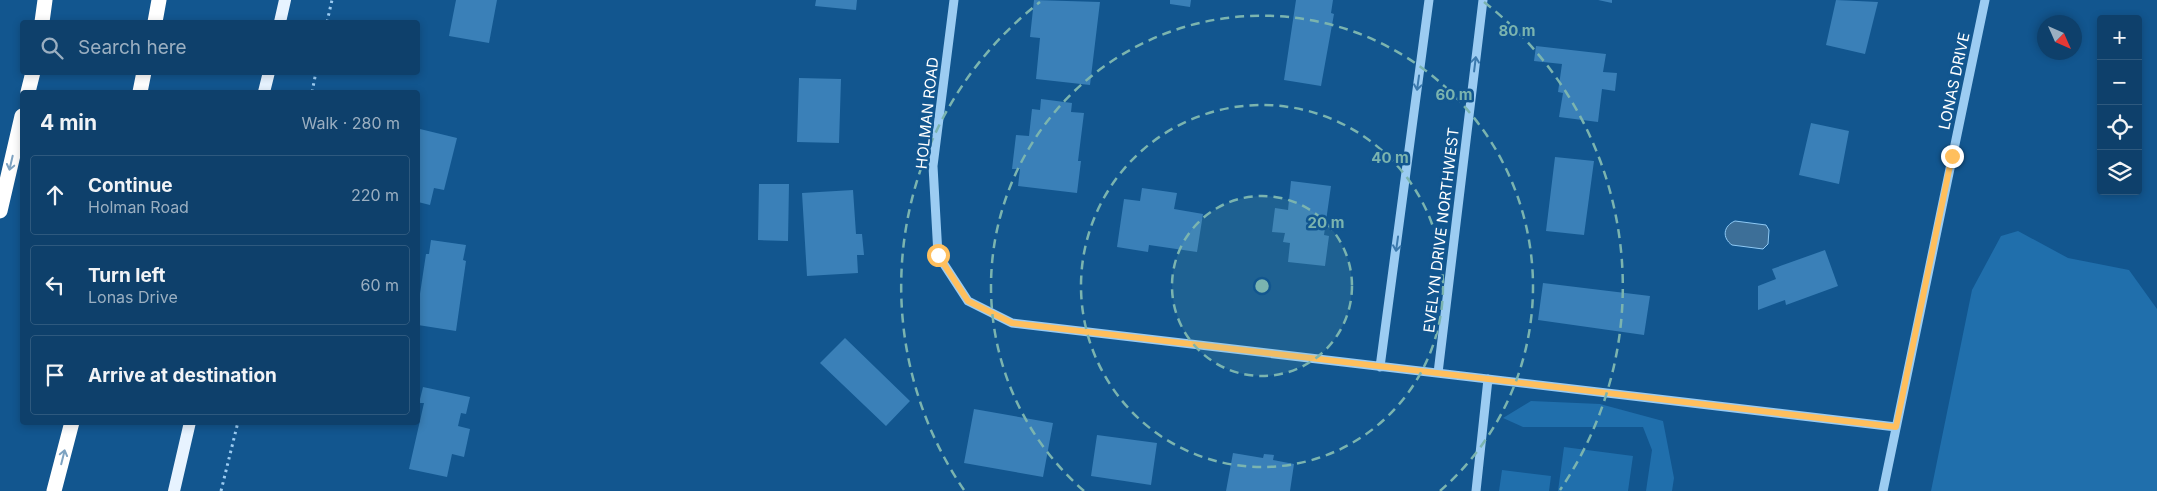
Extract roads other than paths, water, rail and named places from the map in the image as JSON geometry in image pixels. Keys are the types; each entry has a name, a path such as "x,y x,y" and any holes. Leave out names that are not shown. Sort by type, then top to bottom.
{"highway":[{"path":"42,20 45,0"},
{"path":"155,20 159,0"},
{"path":"28,90 32,75"},
{"path":"140,90 143,75"},
{"path":"0,211 20,125"},
{"path":"54,491 71,425"}],"main road":[{"path":"280,20 285,0"},
{"path":"264,90 268,75"},
{"path":"174,491 189,425"}],"street":[{"name":"HOLMAN ROAD","path":"954,0 933,166 938,255 968,301 1012,323 1896,427"},
{"path":"1380,367 1429,0"},
{"name":"EVELYN DRIVE NORTHWEST","path":"1438,373 1483,0"},
{"name":"LONAS DRIVE","path":"1883,491 1985,0"},
{"path":"1476,491 1488,379"}]}
